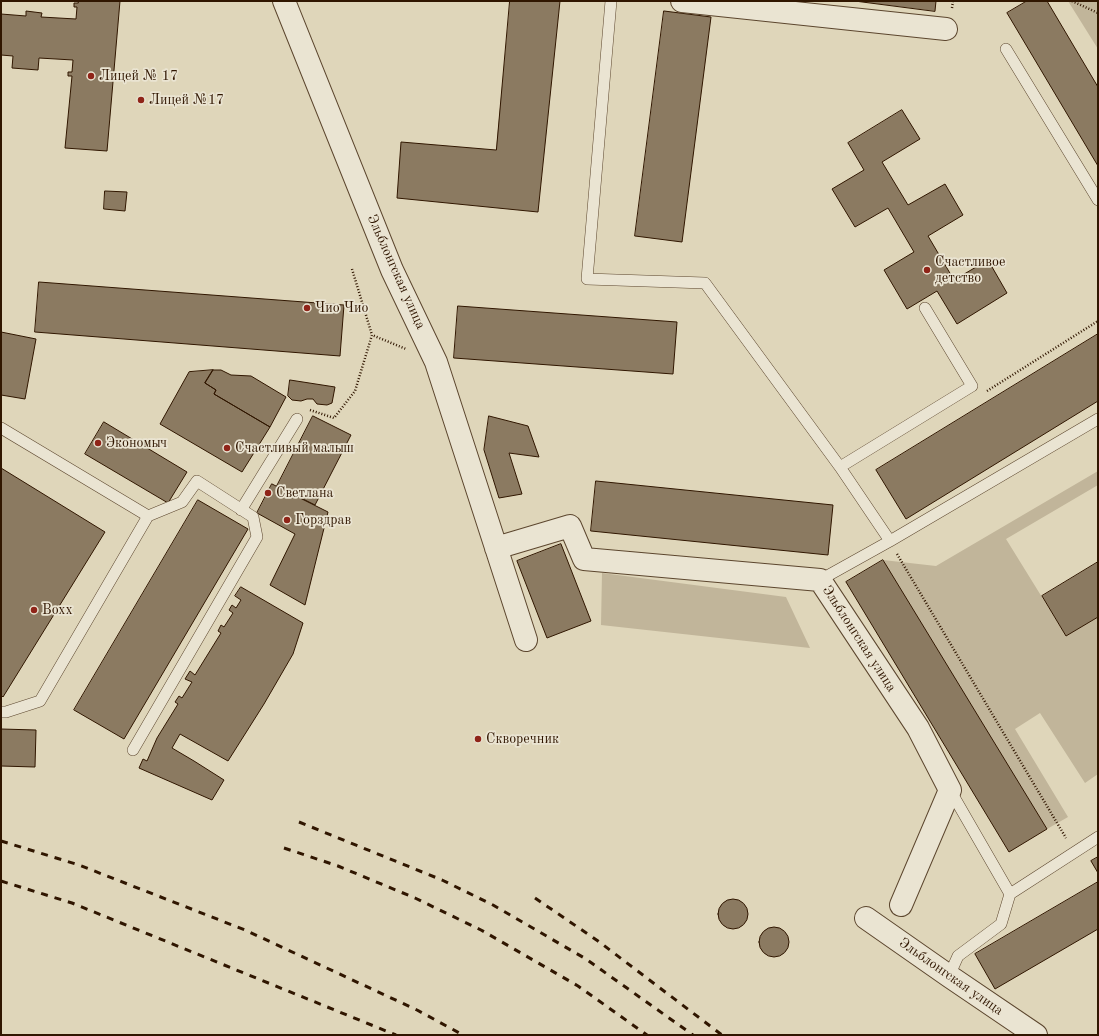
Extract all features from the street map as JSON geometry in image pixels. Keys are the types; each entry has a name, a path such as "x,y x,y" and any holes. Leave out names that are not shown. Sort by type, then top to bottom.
{"street":[{"name":"Эльблонгская улица","path":"284,1 392,270 436,362 526,640"},
{"path":"682,1 946,29"},
{"name":"Эльблонгская улица","path":"496,548 570,526 584,558 820,580 918,728 950,790"},
{"path":"901,905 950,790"},
{"name":"Эльблонгская улица","path":"866,918 1036,1035"}],"lane":[{"path":"611,1 587,279 706,283 840,467 890,541"},
{"path":"1006,49 1098,200"},
{"path":"840,467 972,386 925,308"},
{"path":"241,510 297,419"},
{"path":"820,580 890,541 1098,419"},
{"path":"1,428 148,516"},
{"path":"1,712 6,712 40,701 148,516 182,502 197,480 253,517 257,537 133,750"},
{"path":"950,790 1010,894"},
{"path":"949,976 958,956 1001,924 1010,894 1098,836"}],"path":[{"path":"1072,1 1098,13"},
{"path":"297,419 306,408 334,418 354,391 372,335 352,269"},
{"path":"372,335 436,362"},
{"path":"890,541 1074,852"}],"shaded area":[{"path":"1068,1 1098,1 1098,49"},
{"path":"1098,471 1098,485 1006,539 1066,636 1098,617 1098,774 1085,783 1040,713 1015,729 1068,817 1047,829 883,560 936,566"},
{"path":"602,573 786,597 810,648 601,625"}],"building":[{"name":"Лицей № 17","path":"78,1 120,1 107,151 65,148 72,76 68,76 68,72 72,72 73,60 39,58 38,70 12,68 13,56 1,55 1,14 26,16 26,11 42,13 41,17 76,19 77,7 74,7 74,3 78,3"},
{"path":"510,1 560,1 538,212 397,198 401,142 496,150"},
{"path":"855,1 936,1 935,11"},
{"path":"1027,1 1047,1 1098,87 1098,166 1007,13"},
{"path":"664,11 711,17 682,242 635,236"},
{"path":"902,110 920,139 882,162 908,205 945,184 963,215 928,236 954,280 988,260 1007,293 957,324 937,291 907,309 884,270 914,252 888,208 855,227 832,189 864,170 848,143"},
{"path":"105,191 127,192 125,211 104,209"},
{"path":"39,282 344,305 340,356 35,332"},
{"path":"458,306 677,322 673,374 454,358"},
{"path":"1,332 36,339 25,399 1,395"},
{"path":"1098,334 1098,401 906,519 876,470"},
{"path":"213,370 205,383 216,390 214,394 270,427 242,472 160,424 189,372"},
{"path":"213,370 221,370 231,375 251,376 286,397 270,427 214,394 216,390 205,383"},
{"path":"290,380 335,387 332,403 327,405 317,404 313,399 301,401 292,400 288,396"},
{"path":"313,416 351,435 315,505 277,486"},
{"path":"489,416 528,426 539,457 509,453 522,494 499,498 484,450"},
{"path":"104,422 187,472 168,503 85,454"},
{"path":"1,468 105,532 3,697 1,695"},
{"path":"596,481 833,505 828,555 591,531"},
{"path":"272,484 328,512 305,605 270,585 295,534 257,513"},
{"path":"198,500 248,529 124,739 74,710"},
{"path":"561,544 591,621 547,638 517,561"},
{"path":"883,560 1047,829 1009,852 846,582"},
{"path":"1098,562 1098,617 1066,636 1042,596"},
{"path":"241,587 303,623 293,654 228,761 180,734 172,748 224,780 212,800 139,768 143,759 147,761 157,738 178,704 175,702 179,696 182,698 192,682 185,679 190,671 195,675 221,633 218,631 221,625 224,627 233,613 229,610 232,605 236,608 241,600 235,596"},
{"path":"1,729 36,730 35,767 1,766"},
{"path":"1098,857 1098,873 1091,861"},
{"path":"1098,882 1098,929 995,989 975,954"},
{"path":"733,899 743,904 748,914 743,924 733,929 723,924 718,914 723,904"},
{"path":"774,927 784,932 789,942 784,952 774,957 764,952 759,942 764,932"}],"railway":[{"path":"299,822 442,880 493,905 586,959 693,1035"},
{"path":"1,841 79,865 245,930 417,1010 463,1035"},
{"path":"284,848 338,866 415,898 481,930 578,986 647,1035"},
{"path":"1,881 72,903 396,1035"},
{"path":"535,898 598,941 722,1035"}],"place":[{"name":"Лицей № 17","path":"91,76"},
{"name":"Лицей №17","path":"141,100"},
{"name":"Счастливое детство","path":"927,270"},
{"name":"Чио Чио","path":"307,308"},
{"name":"Экономыч","path":"98,443"},
{"name":"Счастливый малыш","path":"227,448"},
{"name":"Светлана","path":"268,493"},
{"name":"Горздрав","path":"287,520"},
{"name":"Boxx","path":"34,610"},
{"name":"Скворечник","path":"478,739"}]}
